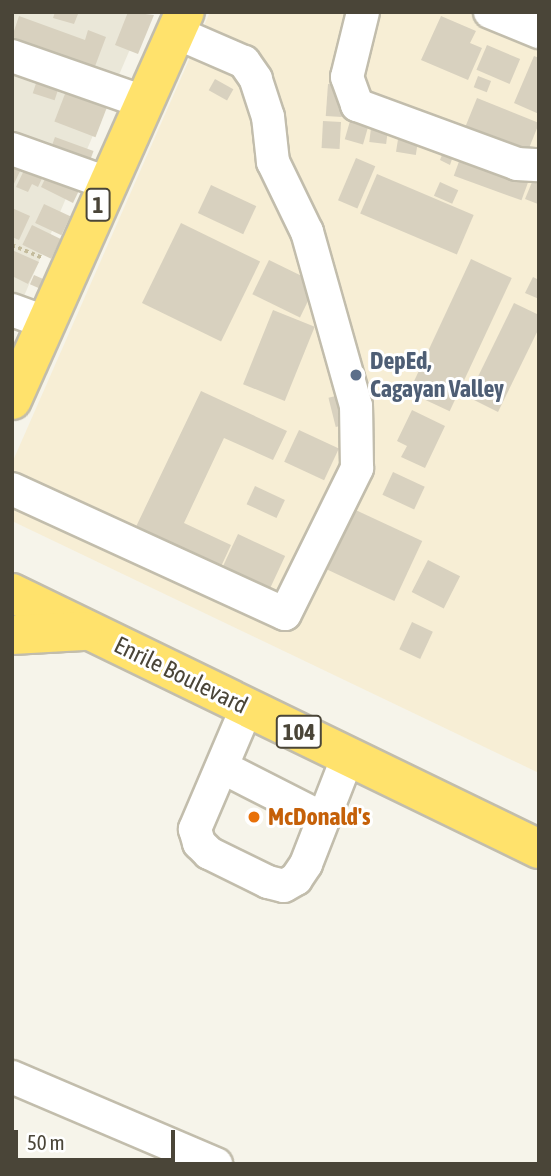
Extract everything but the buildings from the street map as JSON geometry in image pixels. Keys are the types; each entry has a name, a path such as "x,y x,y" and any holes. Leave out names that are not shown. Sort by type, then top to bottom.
{"highway":[{"name":"1","path":"12,400 143,102 181,23"},
{"path":"12,575 75,623"},
{"name":"Enrile Boulevard","path":"12,593 539,849"},
{"path":"12,635 75,623"}],"street":[{"path":"363,12 347,77 357,105 517,164 539,164"},
{"path":"490,12 539,32"},
{"path":"12,489 285,614 357,468 356,407 307,232 273,162 268,117 256,79 244,62 181,23"},
{"path":"12,56 143,102"},
{"path":"12,149 107,183"},
{"path":"12,310 48,323"},
{"path":"247,707 195,829 199,843 209,853 284,886 306,864 348,756"},
{"path":"222,767 324,819"},
{"path":"12,1077 216,1164"}],"shaded area":[{"path":"12,12 146,12 12,324"},
{"path":"210,12 539,12 539,773 12,521 12,463"}],"place":[{"name":"DepEd, Cagayan Valley","path":"356,375"},
{"name":"McDonald's","path":"254,817"}]}
